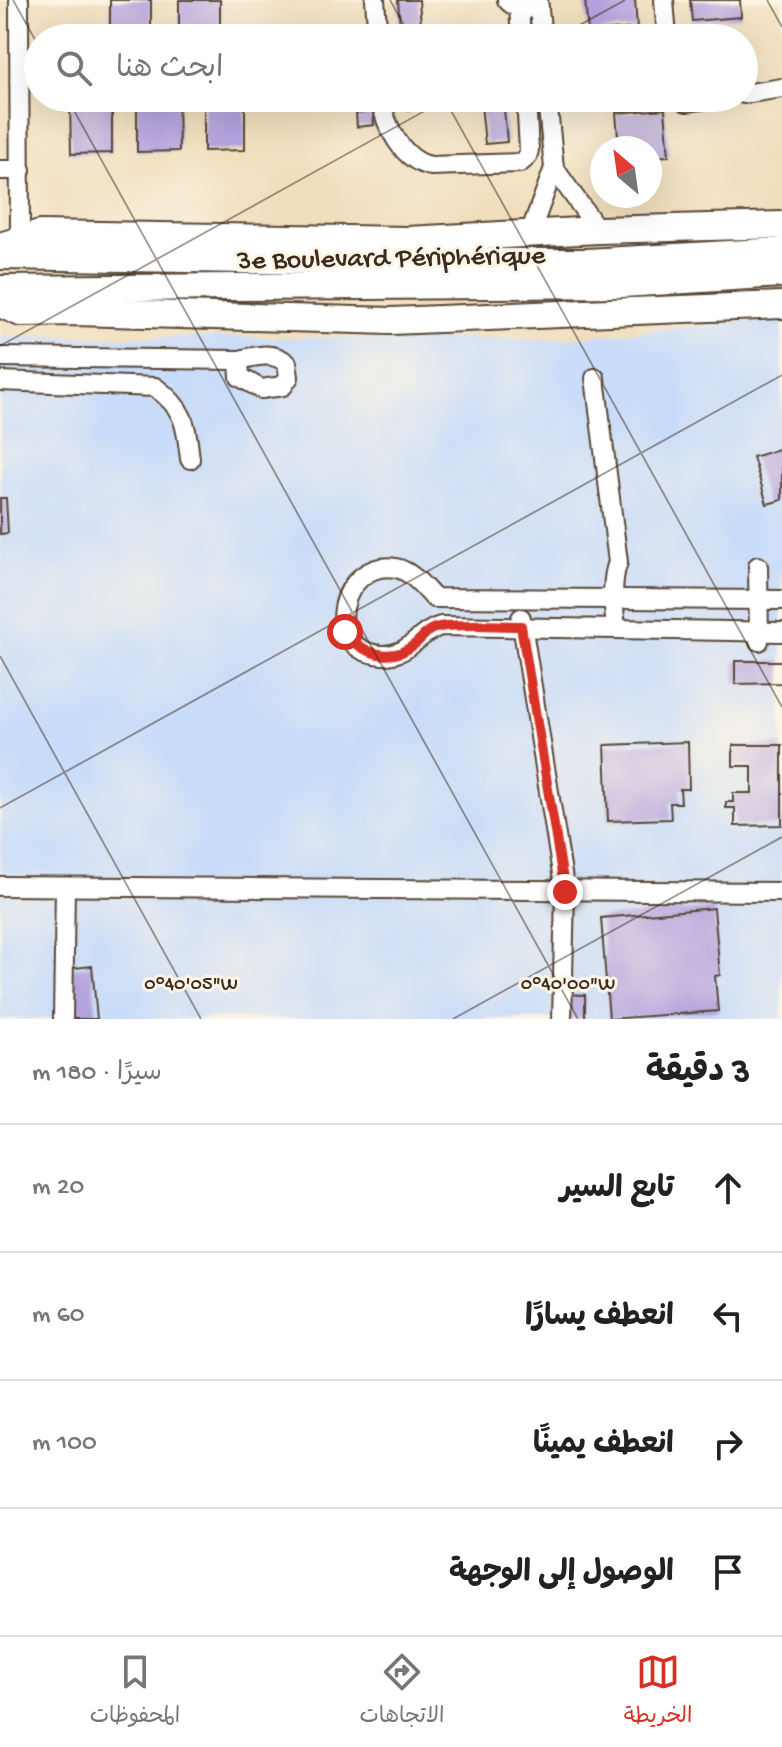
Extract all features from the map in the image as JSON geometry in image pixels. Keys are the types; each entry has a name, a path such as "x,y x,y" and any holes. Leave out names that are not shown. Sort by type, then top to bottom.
{"highway":[{"path":"7,247 40,234 407,240 782,225"},
{"path":"7,247 384,262 587,262 782,251"},
{"name":"3e Boulevard Périphérique","path":"0,289 623,284 782,274"},
{"path":"0,304 21,313 391,321 782,305"}],"street":[{"path":"19,0 24,36"},
{"path":"375,0 377,24"},
{"path":"664,0 666,24"},
{"path":"518,24 513,4 538,4 540,24"},
{"path":"0,40 24,49"},
{"path":"758,92 782,88"},
{"path":"7,247 21,170 24,98"},
{"path":"385,112 390,130 410,157 431,166 520,163 529,150 527,112"},
{"path":"530,233 554,168 548,112"},
{"path":"554,168 598,230"},
{"path":"0,170 21,170"},
{"path":"0,357 239,360"},
{"path":"595,378 618,562 614,573 613,599 616,629"},
{"path":"0,381 155,387 172,399 184,418 190,459"},
{"path":"758,566 759,638"},
{"path":"782,600 434,598 415,579 398,568 374,568 352,588 342,616 345,632 355,645 384,655 402,653 417,643 427,630 441,626 616,629 759,638 782,632"},
{"path":"520,599 521,626 565,892 562,1019"},
{"path":"0,886 782,892"},
{"path":"63,1019 65,887"}],"shaded area":[{"path":"782,318 782,1019 0,1019 0,336 560,339"}],"building":[{"path":"110,0 151,0 151,24 110,24"},
{"path":"179,0 220,0 220,24 179,24"},
{"path":"398,0 419,0 421,24 400,24"},
{"path":"585,0 635,0 637,24 587,24"},
{"path":"690,0 740,0 741,17 692,21"},
{"path":"70,112 112,112 112,153 71,154"},
{"path":"137,112 178,112 179,151 137,152"},
{"path":"204,112 245,112 245,150 204,151"},
{"path":"373,112 374,125 357,127 356,113"},
{"path":"482,112 504,112 507,142 485,144"},
{"path":"665,112 669,156 662,156 662,136 618,136 616,113"},
{"path":"782,448 782,500 767,504 753,457"},
{"path":"0,498 6,498 8,533 0,534"},
{"path":"735,661 782,661 782,683 735,684"},
{"path":"688,742 689,789 680,789 681,803 670,803 671,819 608,821 605,745"},
{"path":"733,745 782,745 782,825 735,826 735,808 726,808 726,802 733,802 733,793 752,793 752,766 733,766"},
{"path":"714,908 720,975 715,976 718,1011 609,1019 601,918"},
{"path":"92,966 97,1019 60,1019 56,970"},
{"path":"561,994 585,995 585,1019 560,1019"}],"route":[{"path":"345,632 355,645 384,655 402,653 417,643 427,630 441,626 521,626 565,892"}]}
